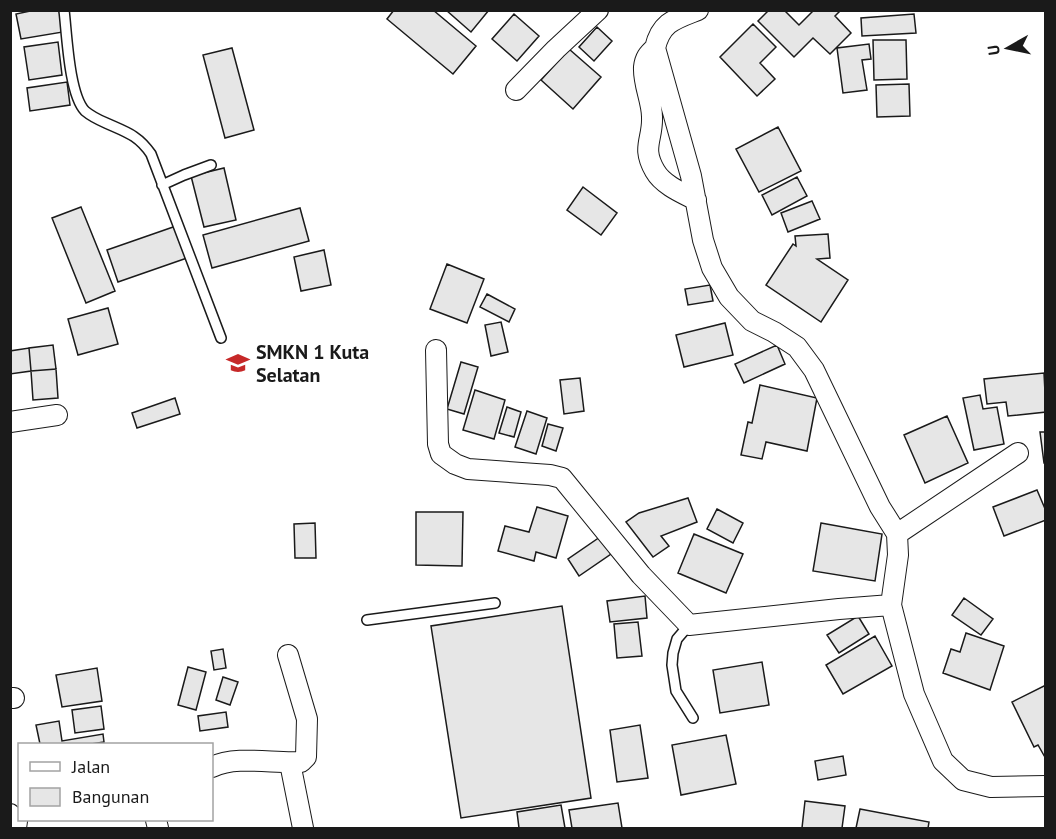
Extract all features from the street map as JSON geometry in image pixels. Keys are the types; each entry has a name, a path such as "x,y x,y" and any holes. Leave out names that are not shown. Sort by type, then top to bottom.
{"street":[{"path":"698,10 663,27 655,48 691,176 703,240 712,268 729,297 752,321 796,347 814,370 880,507 897,534 898,555 891,605 914,694 943,761 963,780 972,783 991,787 1046,786"},
{"path":"516,90 592,12"},
{"path":"655,48 648,54 644,70 653,120 647,149 649,157 656,173 664,181 696,200"},
{"path":"436,350 438,444 441,454 455,464 468,469 550,475 562,478 641,575 689,625 891,605"},
{"path":"10,422 57,415"},
{"path":"897,534 1018,453"},
{"path":"213,766 240,761 301,762 306,757 307,719 288,655"},
{"path":"290,763 303,828"}],"lane":[{"path":"64,10 72,75 79,102 85,111 93,116 138,138 151,154 221,338"},
{"path":"162,184 211,165"},
{"path":"367,620 495,603"},
{"path":"689,625 677,639 672,665 676,691 693,718"}],"building":[{"path":"35,10 59,10 63,32 21,39 16,14"},
{"path":"394,10 433,10 476,46 453,74 387,19"},
{"path":"446,10 489,10 471,32"},
{"path":"769,10 784,10 799,25 814,10 841,10 835,16 851,33 830,54 813,38 794,57 758,21"},
{"path":"514,14 539,36 517,61 492,39"},
{"path":"914,14 916,33 862,36 861,18"},
{"path":"753,24 776,47 760,63 775,79 757,96 720,57"},
{"path":"597,27 612,41 594,61 579,47"},
{"path":"873,40 906,40 907,79 874,80"},
{"path":"58,42 62,75 29,80 24,47"},
{"path":"869,44 871,59 862,60 867,90 843,93 837,48"},
{"path":"232,48 254,130 225,138 203,55"},
{"path":"569,49 601,77 573,109 541,80"},
{"path":"67,82 70,105 30,111 27,88"},
{"path":"909,84 910,116 877,117 876,85"},
{"path":"778,127 801,171 759,192 736,149"},
{"path":"224,168 236,220 204,227 191,176"},
{"path":"797,177 807,196 772,215 762,195"},
{"path":"583,187 617,213 601,235 567,210"},
{"path":"812,201 820,219 788,232 781,213"},
{"path":"81,207 115,291 86,303 52,218"},
{"path":"300,208 309,241 212,268 203,235"},
{"path":"176,226 187,258 118,282 107,250"},
{"path":"828,234 830,258 817,259 848,280 821,322 766,285 793,244 796,246 795,236"},
{"path":"324,250 331,285 301,291 294,257"},
{"path":"447,264 484,279 467,323 430,309"},
{"path":"710,285 713,301 688,305 685,289"},
{"path":"487,294 515,309 509,322 480,307"},
{"path":"108,308 118,344 78,355 68,319"},
{"path":"501,322 508,352 491,356 485,325"},
{"path":"725,323 733,355 684,367 676,335"},
{"path":"53,345 56,369 31,371 29,348"},
{"path":"777,345 785,364 744,383 735,364"},
{"path":"29,348 31,371 10,374 10,351"},
{"path":"461,362 478,367 464,414 447,409"},
{"path":"56,369 58,398 33,400 31,371"},
{"path":"1044,373 1046,412 1008,416 1006,402 987,404 984,379"},
{"path":"580,378 584,411 564,414 560,380"},
{"path":"760,385 817,398 807,451 766,442 762,459 741,455 748,422 752,423"},
{"path":"475,390 505,400 494,439 463,430"},
{"path":"980,395 983,409 997,407 1004,444 974,450 963,398"},
{"path":"175,398 180,414 137,428 132,413"},
{"path":"507,407 521,412 514,437 499,433"},
{"path":"527,411 547,418 536,454 515,447"},
{"path":"947,416 968,463 925,483 904,435"},
{"path":"548,424 563,428 556,451 542,446"},
{"path":"1040,432 1046,432 1046,463 1044,463"},
{"path":"1037,490 1046,511 1046,520 1004,536 993,507"},
{"path":"688,498 697,522 661,536 669,546 653,557 626,522 639,513"},
{"path":"537,507 568,516 556,558 536,552 534,561 498,551 505,526 529,532"},
{"path":"717,509 743,523 733,543 707,529"},
{"path":"416,512 463,512 462,566 416,565"},
{"path":"315,523 316,558 295,558 294,524"},
{"path":"821,523 882,534 875,581 813,571"},
{"path":"694,534 743,554 726,593 678,573"},
{"path":"600,537 611,554 579,576 568,559"},
{"path":"645,596 647,618 610,622 607,601"},
{"path":"964,598 993,619 981,635 952,615"},
{"path":"562,606 591,798 461,818 431,626"},
{"path":"858,616 869,634 839,653 827,635"},
{"path":"638,622 642,656 617,658 614,624"},
{"path":"966,633 1004,646 990,690 943,673 951,649 960,652"},
{"path":"875,636 892,666 843,694 826,665"},
{"path":"223,649 226,668 214,670 211,651"},
{"path":"762,662 769,705 720,713 713,670"},
{"path":"188,667 206,672 196,710 178,705"},
{"path":"97,668 102,701 62,707 56,675"},
{"path":"223,677 238,682 230,705 216,700"},
{"path":"1046,685 1046,759 1038,745 1034,747 1012,702"},
{"path":"101,706 104,729 75,733 72,710"},
{"path":"226,712 228,727 200,731 198,716"},
{"path":"59,721 62,741 103,734 104,742 40,743 36,725"},
{"path":"640,725 648,778 617,782 610,730"},
{"path":"726,735 736,784 681,795 672,745"},
{"path":"843,756 846,775 818,780 815,761"},
{"path":"805,801 845,806 842,828 802,828"},
{"path":"618,803 622,828 572,828 569,810"},
{"path":"561,805 565,828 519,828 517,812"},
{"path":"860,809 929,822 928,828 856,828"}],"place":[{"name":"SMKN 1 Kuta Selatan","path":"238,363"}]}
